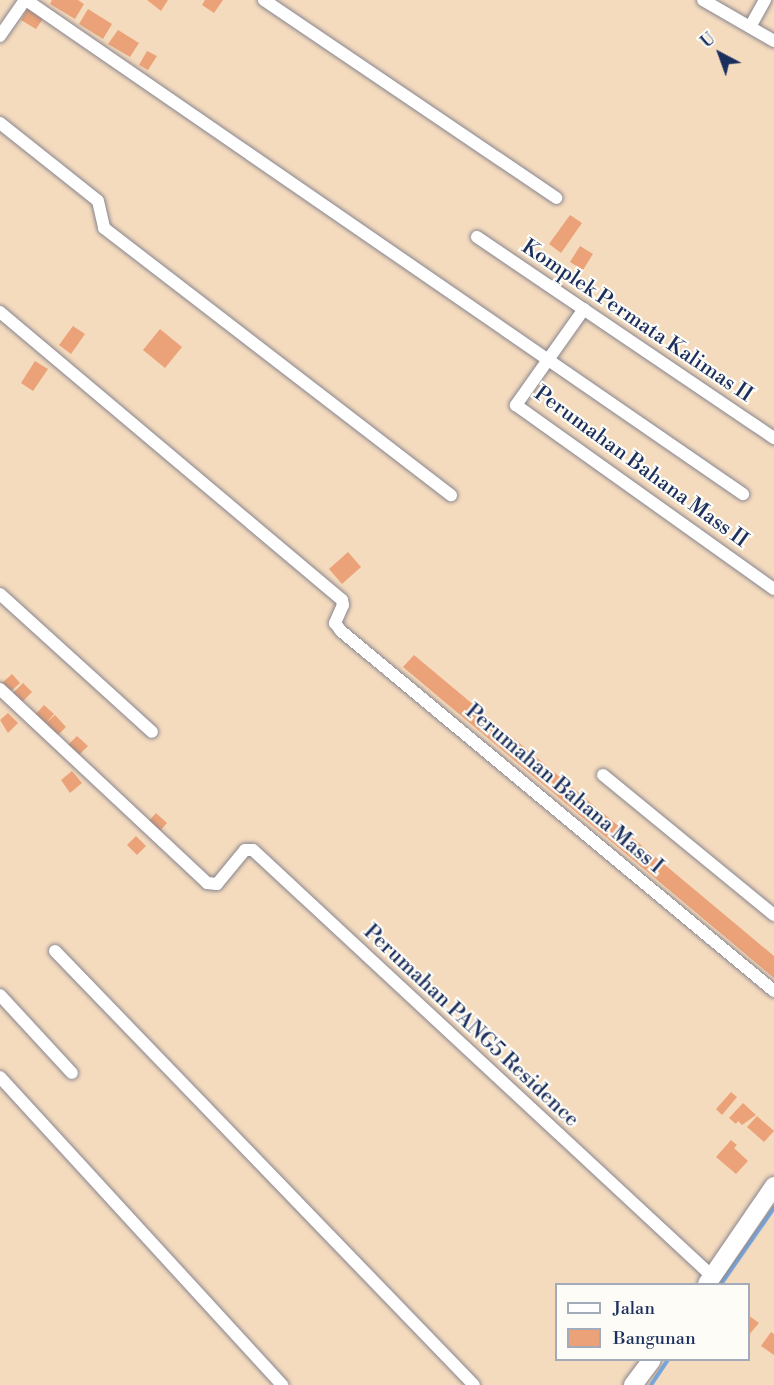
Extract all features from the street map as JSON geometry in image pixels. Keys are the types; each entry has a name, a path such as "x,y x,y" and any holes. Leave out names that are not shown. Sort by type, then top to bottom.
{"street":[{"path":"0,36 26,0 743,494"},
{"path":"264,0 556,198"},
{"path":"703,0 774,41"},
{"path":"750,27 765,0"},
{"path":"0,123 98,201 104,228 451,495"},
{"name":"Komplek Permata Kalimas II","path":"477,237 774,438"},
{"name":"Perumahan Bahana Mass II","path":"584,309 516,405 774,588"},
{"name":"Perumahan Bahana Mass I","path":"0,312 342,600 343,605 336,616 335,625 341,631 774,991"},
{"path":"0,594 152,732"},
{"name":"Perumahan PANG5 Residence","path":"0,689 189,869 203,877 207,883 217,884 245,850 253,850 710,1281"},
{"path":"603,775 774,915"},
{"path":"55,951 474,1385"},
{"path":"0,995 72,1073"},
{"path":"0,1077 282,1385"},
{"path":"710,1281 774,1186"},
{"path":"633,1385 651,1361"}],"building":[{"path":"52,0 78,0 84,4 75,19 50,4"},
{"path":"147,0 168,0 161,11"},
{"path":"205,0 223,0 214,13 202,5"},
{"path":"29,7 44,17 36,29 21,20"},
{"path":"88,9 112,24 103,39 79,24"},
{"path":"118,30 139,43 130,57 108,44"},
{"path":"147,51 157,56 148,70 139,65"},
{"path":"570,215 582,223 561,253 549,244"},
{"path":"580,246 593,254 583,270 570,262"},
{"path":"73,326 85,334 71,354 59,345"},
{"path":"160,329 182,347 165,368 143,350"},
{"path":"35,361 48,369 33,391 21,383"},
{"path":"348,552 361,567 342,584 329,569"},
{"path":"414,655 774,956 774,978 403,667"},
{"path":"12,674 20,683 10,692 2,683"},
{"path":"23,683 32,692 21,703 12,694"},
{"path":"44,705 54,714 46,723 55,715 66,727 55,738 34,716"},
{"path":"8,713 18,723 8,733 0,720"},
{"path":"77,736 88,746 77,757 67,746"},
{"path":"72,771 82,783 70,793 61,780"},
{"path":"156,813 167,823 158,833 147,823"},
{"path":"136,836 146,846 137,855 127,845"},
{"path":"731,1092 737,1097 722,1115 716,1109"},
{"path":"743,1103 756,1115 742,1125 738,1121 736,1124 729,1118"},
{"path":"757,1116 774,1131 764,1142 747,1127"},
{"path":"731,1140 737,1145 734,1148 748,1161 736,1174 716,1157"},
{"path":"750,1316 759,1323 750,1334"},
{"path":"771,1332 774,1334 774,1355 761,1346"}],"waterway":[{"path":"722,1283 774,1208"},
{"path":"651,1385 667,1361"}]}
